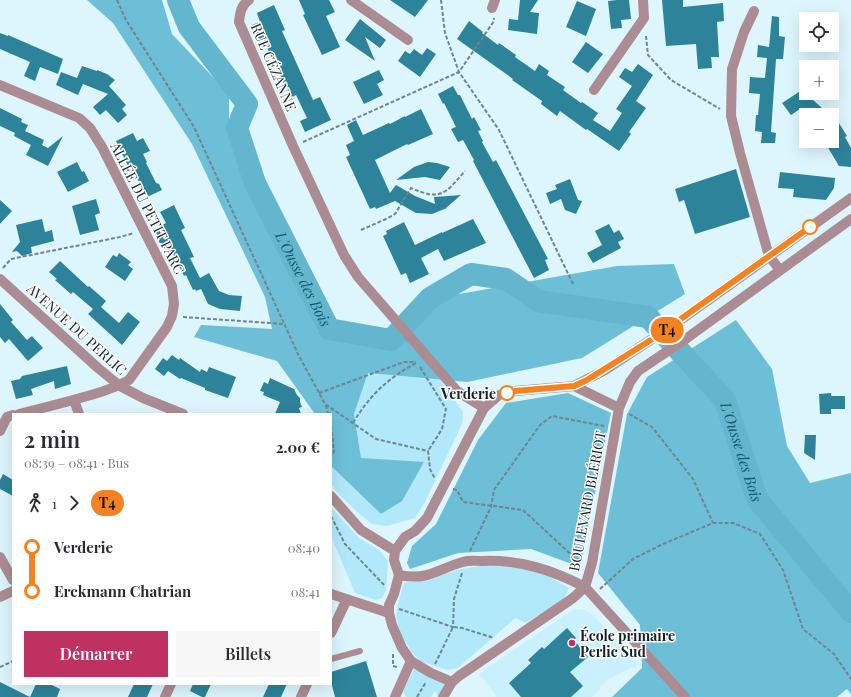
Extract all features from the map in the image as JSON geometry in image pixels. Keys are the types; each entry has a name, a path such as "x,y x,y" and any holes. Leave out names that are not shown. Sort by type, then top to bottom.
{"street":[{"name":"RUE CÉZANNE","path":"249,0 241,10 239,22 293,146 344,256 358,277 457,391 484,408"},
{"path":"351,0 408,40"},
{"path":"594,90 644,18 643,0"},
{"path":"754,11 744,32 732,69 731,116 740,153 770,256 780,270"},
{"name":"ALLÉE DU PETIT PARC","path":"0,85 79,118 90,128 102,147 172,286 174,304 172,316 167,327 129,380 120,386"},
{"path":"452,682 431,673 411,661 402,648 389,609 399,575 394,560 395,551 404,536 415,531 427,518 484,408 499,395 515,391 574,386 605,370 675,324 851,198"},
{"name":"BOULEVARD BLÉRIOT","path":"443,697 452,682 573,598 585,586 592,564 619,408 630,382 638,372 851,219"},
{"name":"AVENUE DU PERLIC","path":"0,279 98,368 120,386 143,398 180,413"},
{"path":"23,413 120,386"},
{"path":"574,386 619,408"},
{"path":"74,400 79,413"},
{"path":"0,431 7,417 12,415"},
{"path":"332,497 361,530 395,551"},
{"path":"0,557 12,578"},
{"path":"399,575 411,578 424,576 465,561 496,560 535,566 564,576 585,586 685,697"},
{"path":"0,597 12,591"},
{"path":"332,594 389,609"},
{"path":"332,631 347,599"},
{"path":"395,697 411,661"},
{"path":"165,697 171,685"},
{"path":"301,697 307,685"}],"lane":[{"path":"332,659 360,651"}],"path":[{"path":"117,0 126,20 194,127 298,354 325,404 328,413"},
{"path":"441,0 445,33 459,72 499,130 573,284"},
{"path":"293,146 459,72 494,21 494,4"},
{"path":"644,18 648,55 672,80 731,116"},
{"path":"361,230 395,214 411,188 424,194 434,195 444,193 465,171"},
{"path":"0,271 11,259 129,235"},
{"path":"172,316 284,324"},
{"path":"353,423 373,394 399,372 417,362 423,352"},
{"path":"319,393 404,362 417,362"},
{"path":"417,362 446,409 442,429 428,450 430,469 436,479 456,490 463,502 490,507 523,510 577,560 592,564"},
{"path":"325,404 376,440 428,450"},
{"path":"619,408 652,427 693,479 713,522"},
{"path":"418,697 453,627 454,599 465,561 490,507 494,490 540,425 552,416 615,429"},
{"path":"332,435 334,452 332,455"},
{"path":"593,595 633,559 713,522 733,523 760,534 783,570 803,629 834,654 851,678"},
{"path":"389,609 509,642"},
{"path":"0,668 12,662"}],"shaded area":[{"path":"87,0 162,0 172,34 229,94 229,134 318,332 394,345 448,296 617,266 674,264 685,294 582,358 467,382 368,373 354,414 361,458 424,462 402,501 381,514 332,467 332,413 314,413 277,361 194,337 201,325 272,329 265,297 192,144 113,23"},
{"path":"736,320 772,369 787,446 810,483 851,473 851,694 847,689 837,697 612,697 642,668 640,625 598,573 627,414 647,377"},
{"path":"368,373 440,380 463,412 462,424 425,502 415,518 387,526 372,524 357,512 336,491 332,485 332,467 381,514 424,463 361,459 354,414"},
{"path":"568,393 611,413 580,567 531,549 458,553 410,569 407,563 412,546 436,524 478,440 506,403"},
{"path":"332,508 359,538 379,550 388,561 386,590 382,598 376,600 355,593 332,538"},
{"path":"479,566 513,566 543,573 569,588 557,604 526,623 515,618 458,668 447,670 420,661 411,651 401,634 396,616 404,583 434,578 456,570"},
{"name":"École primaire Perlic Sud","path":"578,609 584,610 593,615 639,664 607,680 592,697 495,697 496,695 479,674 571,611"},
{"path":"414,669 445,684 438,697 435,691 431,697 406,697 403,692"}],"building":[{"path":"299,0 329,0 335,12 326,16 340,47 322,55 303,15 305,14"},
{"path":"390,0 428,0 415,17"},
{"path":"520,0 538,0 530,12 539,13 537,34 508,30 509,19 518,20"},
{"path":"629,0 631,19 621,20 622,28 611,29 608,1"},
{"path":"662,0 683,0 683,7 723,3 724,21 717,22 719,57 711,57 712,68 698,69 696,44 666,46"},
{"path":"577,1 596,9 586,36 566,27"},
{"path":"274,5 285,30 282,31 313,100 320,97 331,120 305,132 300,121 307,118 296,95 290,98 273,58 263,39 260,41 252,25 260,22 257,13"},
{"path":"772,16 779,17 779,36 785,37 783,59 776,59 771,132 776,133 775,143 761,143 762,132 755,131 760,94 749,93 750,77 765,78 767,58 757,57 758,45 769,47"},
{"path":"360,19 386,40 380,48 365,37 375,61 345,40"},
{"path":"469,21 483,32 482,33 498,45 499,43 516,55 515,57 535,71 539,64 549,71 547,75 565,87 563,90 598,113 593,120 610,131 622,113 616,109 632,86 619,77 625,68 632,72 638,64 653,75 636,101 646,108 629,132 631,134 619,151 560,111 557,116 541,104 542,101 457,39"},
{"path":"0,33 8,35 63,59 58,74 40,67 35,81 24,76 30,62 0,49"},
{"path":"586,42 603,54 588,73 572,62"},
{"path":"427,48 436,54 420,77 398,61 405,51 410,54 414,49 422,55"},
{"path":"82,66 107,74 115,80 109,86 126,105 122,109 127,115 118,123 106,110 100,115 93,107 108,94 83,84 78,95 56,85 61,72 77,78"},
{"path":"379,70 384,80 377,84 383,95 364,104 353,82"},
{"path":"453,86 458,95 460,95 472,119 474,117 481,130 478,131 483,141 482,142 493,162 496,160 548,259 545,260 549,270 534,278 463,140 458,142 451,129 456,127 438,94"},
{"path":"799,92 799,100 813,100 822,108 799,108 799,110 791,115 782,103"},
{"path":"0,108 22,119 21,122 28,125 25,131 44,140 42,145 48,148 63,136 48,166 26,155 31,145 14,136 15,133 0,126"},
{"path":"421,109 433,134 408,145 407,144 375,160 390,193 396,185 415,196 435,204 434,197 461,195 447,208 432,214 416,213 395,201 376,209 375,207 370,209 346,157 350,155 346,145 354,141 347,125 356,120 363,135"},
{"path":"839,123 847,136 845,137 851,148 851,167 839,166 828,148 839,148"},
{"path":"133,133 137,141 143,138 150,151 143,154 156,183 159,184 162,190 147,197 132,169 130,170 116,141"},
{"path":"77,162 89,181 68,192 57,172"},
{"path":"428,162 450,167 440,180 425,177 396,180 414,167"},
{"path":"736,169 750,217 695,234 684,200 679,202 675,189"},
{"path":"780,172 835,178 834,188 826,200 793,197 794,189 778,188"},
{"path":"570,179 578,200 582,201 576,214 565,210 561,199 550,204 546,193 557,189 555,185"},
{"path":"96,199 100,213 95,215 99,230 80,235 72,206"},
{"path":"0,200 12,211 0,224"},
{"path":"174,205 185,228 181,230 194,257 190,258 200,278 209,273 219,291 229,295 242,296 240,311 220,309 208,304 201,289 196,291 195,289 193,290 169,246 163,249 153,230 166,223 160,212"},
{"path":"42,219 45,232 52,230 54,241 31,247 32,253 22,256 17,251 12,252 20,242 16,225"},
{"path":"473,219 486,243 444,261 438,249 421,258 429,274 410,283 406,273 401,275 383,236 387,234 386,231 404,222 415,245"},
{"path":"609,224 614,233 619,230 624,239 618,242 621,248 593,263 587,253 602,245 595,231"},
{"path":"119,253 131,262 128,265 133,269 125,281 105,267 113,255 117,257"},
{"path":"60,261 88,287 89,286 106,301 101,307 119,323 128,312 140,322 122,345 88,314 93,309 73,292 71,294 55,280 57,279 49,272"},
{"path":"0,304 13,320 11,322 27,340 32,336 43,348 28,361 9,339 5,343 0,337"},
{"path":"172,355 179,360 180,358 200,372 201,369 207,372 209,367 236,377 228,398 205,390 205,388 181,378 180,379 168,371 164,376 155,369 163,358 167,361"},
{"path":"67,366 71,384 55,389 54,381 31,389 33,395 16,399 11,381 20,379 22,376"},
{"path":"270,378 294,389 300,398 302,407 299,408 301,413 275,413 280,402 263,395 264,392 260,391 264,382 268,384"},
{"path":"831,393 831,396 845,396 845,409 831,409 831,414 820,414 819,394"},
{"path":"805,435 816,435 815,460 804,453"},
{"path":"3,474 12,479 12,495 0,489 0,480"},
{"path":"567,628 576,638 574,640 588,657 570,672 583,686 571,697 521,697 509,683 531,663 528,660 542,647 544,649"},
{"path":"366,661 377,697 335,697 332,685 332,672"},
{"path":"0,682 30,697 0,697"},
{"path":"36,685 52,685 60,689 57,697 30,697"},
{"path":"134,685 153,685 147,697 128,697"},
{"path":"193,685 211,685 205,697 190,691"},
{"path":"269,685 287,685 281,697 263,697"}],"waterway":[{"name":"L'Ousse des Bois","path":"178,0 189,27 247,104 237,128 255,183 329,329 391,340 430,298 471,274 506,279 538,301 648,317 725,400 757,499 851,612"}],"bus line":[{"name":"T4","path":"507,393 574,386 587,380 605,370 675,324 810,227"}],"place":[{"name":"Verderie","path":"507,393"},
{"name":"École primaire Perlic Sud","path":"572,643"}]}
